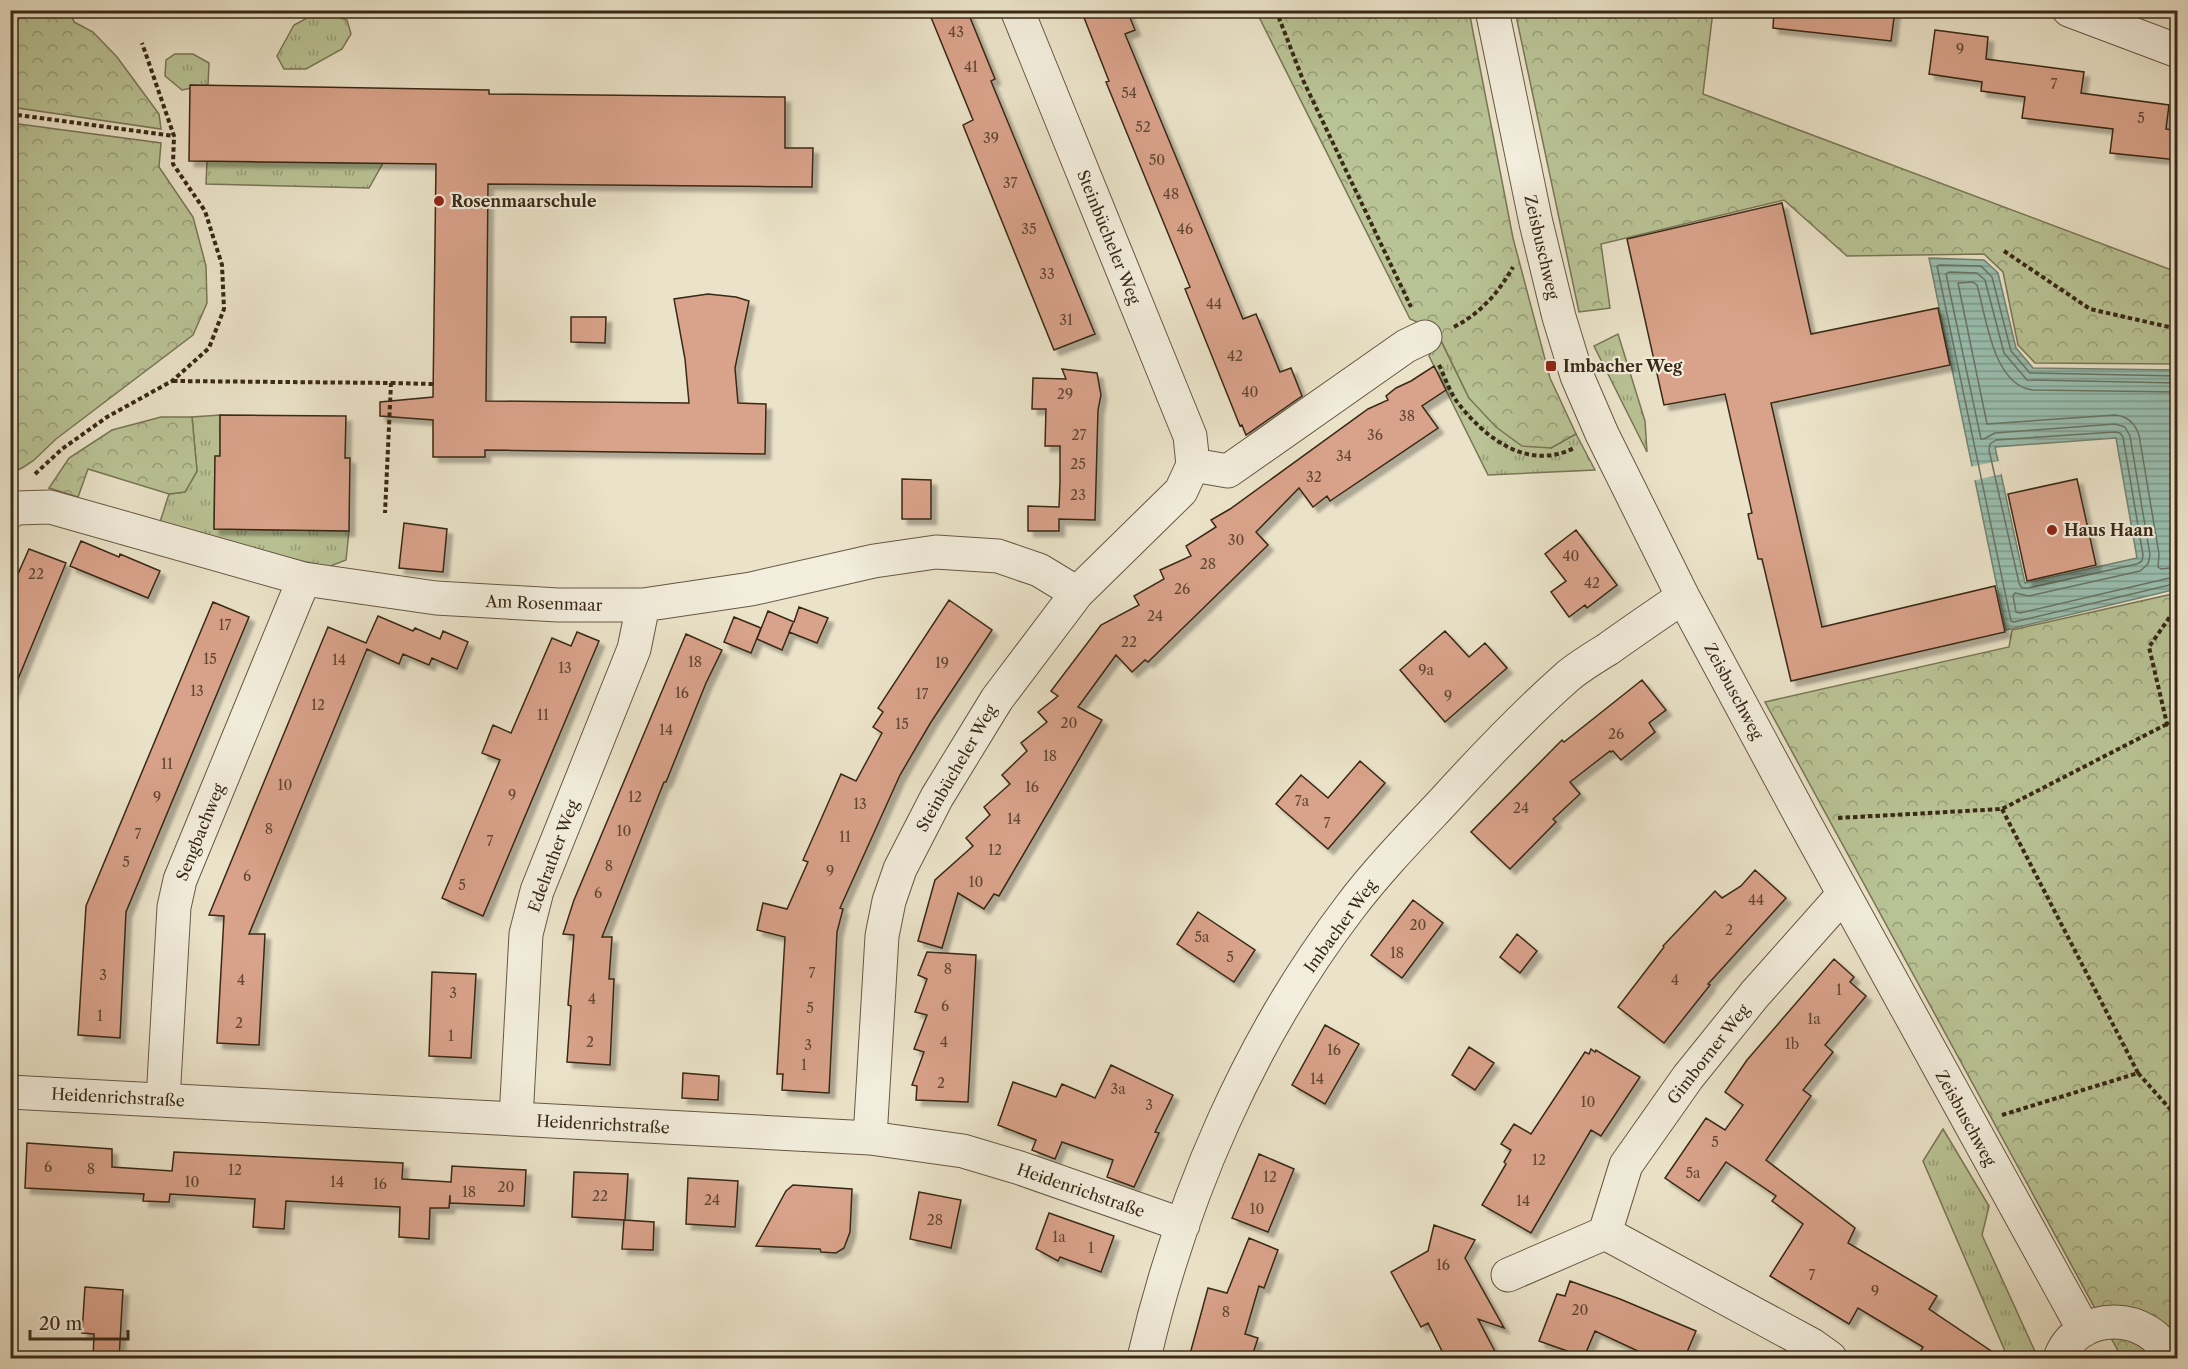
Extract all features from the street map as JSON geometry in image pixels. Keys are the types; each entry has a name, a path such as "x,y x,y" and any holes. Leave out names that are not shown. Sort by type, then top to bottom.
{"street":[{"name":"Steinbücheler Weg","path":"870,1138 882,936 889,901 900,869 937,797 998,699 1077,593 1181,491 1193,465 1190,436 1017,10"},
{"name":"Zeisbuschweg","path":"1492,10 1536,224 1565,337 1577,376 1602,434 1683,597 1843,895 2084,1330"},
{"path":"2069,10 2127,21 2178,51"},
{"path":"1193,465 1228,471 1406,346 1425,337"},
{"name":"Am Rosenmaar","path":"10,512 16,508 50,507 304,579 436,598 558,605 643,605 751,589 874,561 936,552 998,556 1039,570 1077,593"},
{"name":"Sengbachweg","path":"163,1100 174,907 180,880 304,579"},
{"name":"Imbacher Weg","path":"1144,1359 1150,1331 1183,1226 1213,1146 1252,1064 1304,973 1351,906 1392,857 1480,761 1569,675 1683,597"},
{"name":"Edelrather Weg","path":"516,1119 526,934 537,891 634,649 643,605"},
{"name":"Gimborner Weg","path":"1605,1233 1626,1165 1688,1077 1747,1003 1843,895"},
{"name":"Heidenrichstraße","path":"10,1092 870,1138 963,1151 1020,1168 1183,1226"},
{"path":"1508,1275 1605,1233 1812,1345 1830,1359"},
{"path":"2060,1359 2070,1341 2084,1330 2098,1323 2115,1321 2130,1323 2146,1329 2158,1339 2170,1359"}],"path":[{"path":"1276,10 1303,80 1457,402 1488,435 1520,454 1552,456 1602,434"},
{"path":"32,476 62,449 107,417 172,381 209,348 224,309 222,265 205,211 173,164 174,136 142,43"},
{"path":"10,114 174,136"},
{"path":"1425,337 1457,326 1482,309 1506,280 1536,224"},
{"path":"2004,251 2090,309 2178,329"},
{"path":"172,381 433,384"},
{"path":"385,513 391,383"},
{"path":"2178,605 2150,647 2167,724 2178,732"},
{"path":"1802,818 2002,809 2167,724"},
{"path":"2002,809 2138,1072 2178,1118"},
{"path":"1970,1125 2138,1072"}],"green space":[{"path":"18,11 70,11 74,22 93,32 117,57 159,114 161,129 11,107"},
{"path":"320,11 347,20 351,34 342,49 306,69 284,69 277,56 294,25"},
{"path":"1256,11 1469,11 1513,238 1550,378 1576,434 1551,448 1522,446 1496,427 1469,398 1436,330 1410,319"},
{"path":"1515,11 1713,11 1703,94 2177,272 2177,364 2035,363 2018,345 2003,272 1984,254 1847,256 1784,200 1601,244 1610,308 1579,312"},
{"path":"175,54 193,54 209,63 208,85 182,90 165,76 166,60"},
{"path":"11,123 161,143 159,167 193,217 206,266 207,303 193,335 56,439 33,461 11,473"},
{"path":"207,161 383,163 369,188 206,184"},
{"path":"1618,334 1645,421 1647,452 1594,346"},
{"path":"1439,337 1469,398 1551,448 1576,434 1595,470 1488,475 1429,356"},
{"path":"220,415 220,456 215,457 214,529 349,531 346,560 328,567 265,553 160,522 169,494 185,492 197,471 192,417"},
{"path":"161,417 192,417 197,471 185,492 169,494 88,469 78,497 49,488 69,458 112,430"},
{"path":"2177,593 2177,1358 2122,1358 1765,702 2009,647 2012,630"},
{"path":"1943,1129 1989,1206 1982,1235 2038,1358 2008,1358 1923,1161"}],"water":[{"path":"1929,258 1984,260 1998,273 2016,348 2033,368 2177,370 2177,589 2006,630","holes":["2116,438 2137,558 2025,583 1995,447"]}],"pier":[{"path":"1999,461 2002,474 1972,481 1969,467"}],"building":[{"path":"928,10 967,10 995,79 991,81 1095,334 1054,350 963,125 973,120"},
{"path":"1081,10 1127,10 1135,30 1125,34 1243,319 1256,314 1280,372 1291,368 1302,396 1246,435 1242,425 1240,426 1185,289 1190,287 1106,82 1109,81"},
{"path":"1774,10 1895,10 1891,41 1773,28"},
{"path":"1935,30 1988,37 1986,59 2084,72 2081,93 2169,105 2166,129 2178,131 2178,160 2110,153 2113,129 2022,118 2025,97 1981,91 1982,82 1929,74"},
{"path":"190,85 489,90 489,94 785,97 785,148 813,148 812,187 488,184 486,401 689,403 685,359 674,299 708,294 736,297 749,301 735,368 738,403 766,404 765,454 485,450 485,457 433,457 433,420 380,416 380,402 433,397 436,164 189,161"},
{"path":"1782,203 1811,334 1938,308 1950,365 1771,403 1822,627 1995,586 2005,632 1791,681 1762,559 1758,559 1748,514 1752,513 1725,394 1664,405 1627,239"},
{"path":"571,317 606,317 605,343 571,342"},
{"path":"1434,366 1446,390 1422,406 1438,428 1330,501 1327,496 1313,507 1299,488 1256,532 1268,545 1148,662 1145,660 1132,672 1116,655 1078,707 1102,720 999,896 994,894 984,909 958,893 942,948 918,941 935,880 973,846 966,838 990,815 984,807 1010,784 1002,775 1027,751 1021,743 1047,722 1038,712 1058,696 1051,691 1101,625 1139,605 1134,596 1164,579 1160,570 1191,556 1186,546 1216,527 1211,520 1230,509 1368,409 1388,400 1386,396 1396,388"},
{"path":"1062,369 1097,373 1101,395 1098,410 1095,520 1059,519 1059,531 1028,531 1028,506 1059,507 1060,482 1060,446 1045,446 1046,409 1032,409 1033,378 1066,379"},
{"path":"220,415 346,416 345,458 350,458 349,531 214,529 215,456 220,456"},
{"path":"902,479 931,480 931,519 902,519"},
{"name":"Haus Haan","path":"2077,479 2096,565 2027,581 2008,494"},
{"path":"404,523 447,529 443,572 399,568"},
{"path":"1576,530 1617,585 1587,608 1585,605 1569,617 1551,592 1566,581 1545,554"},
{"path":"81,541 160,571 148,598 70,566"},
{"path":"29,549 66,563 11,696 10,592"},
{"path":"949,600 992,630 931,722 900,775 840,908 843,909 837,932 829,1093 782,1090 783,1074 777,1074 785,937 757,930 763,903 787,909 808,862 803,860 841,774 856,781 882,733 873,727 883,712 878,708"},
{"path":"213,602 249,617 126,912 120,1038 78,1035 86,906"},
{"path":"799,607 828,618 817,643 789,632 782,650 757,639 768,611 794,622"},
{"path":"378,616 413,631 415,628 440,639 443,631 468,642 457,669 432,658 429,665 403,654 399,664 367,649 249,934 265,934 259,1045 217,1043 224,916 209,915 328,627 366,643"},
{"path":"734,617 761,628 751,653 724,642"},
{"path":"1445,631 1469,657 1485,643 1507,668 1445,722 1400,670"},
{"path":"577,632 599,641 483,916 442,898 500,760 482,753 493,725 511,733 552,638 571,646"},
{"path":"686,634 722,650 706,683 666,782 664,782 602,937 612,937 609,979 614,979 610,1065 567,1062 571,1006 568,1005 574,935 563,934 574,900"},
{"path":"1642,680 1666,710 1649,723 1655,732 1621,760 1613,751 1610,751 1570,782 1580,794 1553,819 1556,822 1510,869 1471,832 1562,740 1564,742"},
{"path":"1360,761 1385,783 1328,849 1276,804 1301,775 1328,798"},
{"path":"1755,870 1786,898 1708,984 1710,985 1664,1043 1618,1007 1663,946 1715,891 1722,898 1741,886"},
{"path":"1413,900 1443,923 1402,978 1371,955"},
{"path":"1198,912 1255,950 1234,982 1177,944"},
{"path":"1517,934 1537,951 1520,973 1500,957"},
{"path":"927,952 976,955 968,1102 916,1100 917,1086 912,1085 924,1052 914,1049 927,1015 915,1012 927,979 918,975"},
{"path":"1834,959 1854,977 1850,982 1866,996 1825,1045 1833,1052 1803,1090 1811,1096 1766,1160 1855,1228 1848,1243 1937,1296 1929,1309 2003,1359 1916,1359 1923,1347 1858,1308 1849,1324 1770,1276 1803,1224 1772,1201 1776,1196 1726,1162 1699,1201 1665,1178 1706,1118 1725,1130 1743,1105 1725,1092 1747,1060"},
{"path":"432,972 476,974 471,1058 429,1056"},
{"path":"1325,1025 1359,1044 1325,1104 1292,1085"},
{"path":"1469,1047 1494,1063 1475,1090 1452,1075"},
{"path":"1591,1049 1640,1077 1601,1136 1591,1130 1531,1233 1482,1205 1506,1164 1504,1162 1511,1150 1501,1144 1514,1124 1531,1134 1585,1052 1589,1054"},
{"path":"1111,1065 1173,1095 1155,1132 1159,1133 1134,1187 1107,1177 1113,1160 1062,1142 1055,1159 1032,1150 1036,1140 998,1125 1013,1082 1056,1097 1062,1084 1095,1098"},
{"path":"683,1073 719,1076 718,1100 682,1098"},
{"path":"27,1143 112,1149 112,1167 172,1171 174,1152 403,1163 402,1179 451,1182 452,1166 526,1170 524,1206 450,1203 450,1195 449,1208 430,1208 429,1239 399,1237 400,1207 286,1201 284,1229 253,1227 255,1199 170,1194 169,1202 143,1201 144,1194 25,1188"},
{"path":"1259,1154 1294,1169 1268,1232 1232,1218"},
{"path":"574,1172 628,1174 625,1220 654,1222 653,1250 622,1249 624,1220 572,1217"},
{"path":"688,1178 738,1181 735,1227 686,1224"},
{"path":"793,1185 852,1189 850,1232 844,1248 836,1253 821,1252 820,1249 756,1246 786,1191"},
{"path":"919,1192 961,1200 951,1248 910,1239"},
{"path":"1049,1213 1114,1236 1101,1272 1060,1257 1058,1261 1036,1249"},
{"path":"1434,1225 1475,1240 1465,1258 1504,1328 1478,1319 1499,1359 1446,1359 1428,1323 1421,1327 1391,1272 1428,1251"},
{"path":"1249,1238 1278,1250 1264,1288 1259,1286 1245,1334 1258,1338 1251,1359 1207,1359 1190,1354 1208,1288 1227,1293"},
{"path":"1570,1281 1696,1331 1684,1359 1655,1359 1595,1331 1584,1357 1539,1341 1557,1294 1565,1296"},
{"path":"85,1287 123,1290 119,1359 93,1359 94,1334 82,1333"}],"place":[{"name":"Rosenmaarschule","path":"439,201"},
{"name":"Imbacher Weg","path":"1551,366"},
{"name":"Haus Haan","path":"2052,530"}]}
